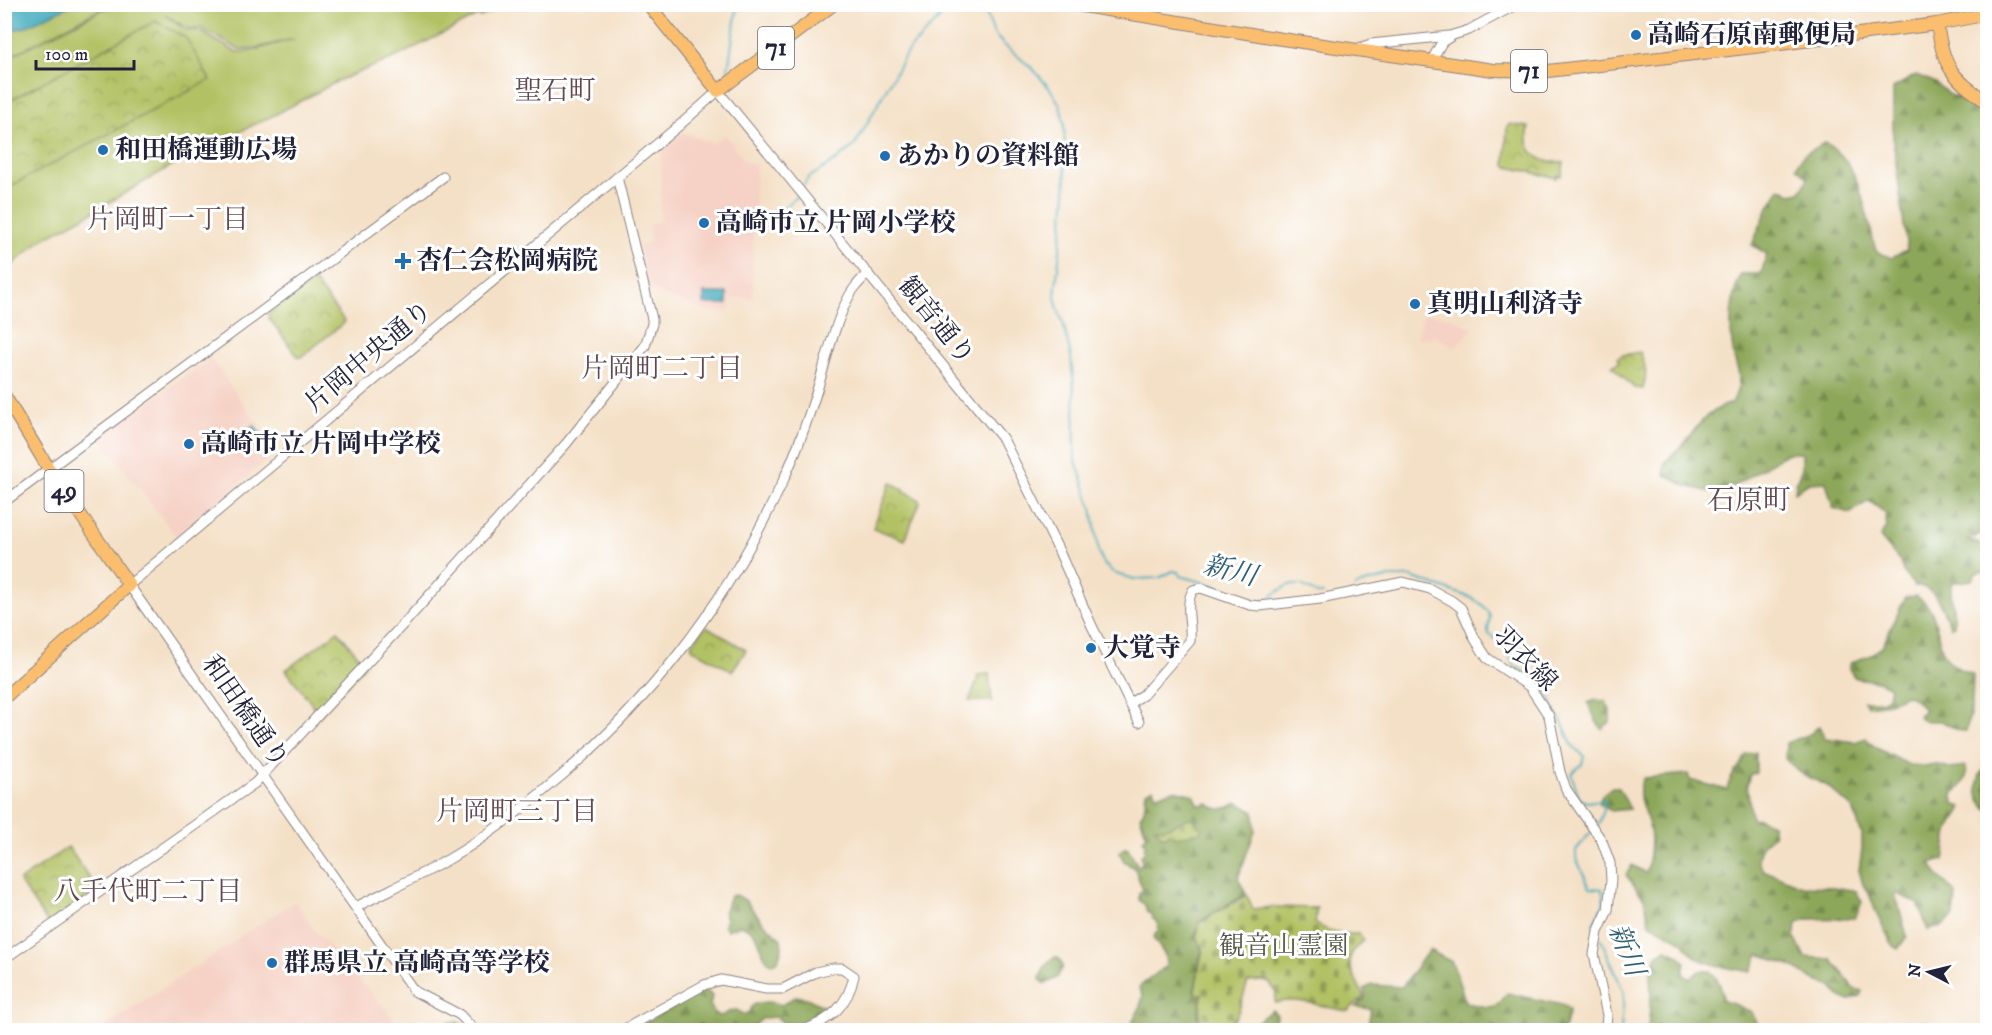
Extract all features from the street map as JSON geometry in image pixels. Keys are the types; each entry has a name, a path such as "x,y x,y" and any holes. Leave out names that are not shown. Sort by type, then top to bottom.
{"main road":[{"name":"観音通り","path":"648,4 718,91"},
{"name":"71","path":"718,91 834,4"},
{"name":"71","path":"1071,4 1353,50 1493,70 1548,71 1791,43 1937,24 1988,14"},
{"path":"1937,24 1943,56 1952,73 1988,103"},
{"name":"和田橋通り","path":"4,395 49,469 129,585"},
{"path":"4,698 129,585"}],"street":[{"path":"1353,50 1371,44 1453,35 1469,30 1517,4"},
{"path":"1432,60 1442,42 1453,35"},
{"name":"片岡中央通り","path":"129,585 718,91"},
{"name":"観音通り","path":"718,91 1003,439 1058,549 1091,624 1139,722"},
{"path":"4,502 443,177"},
{"path":"4,959 255,783 408,620 558,453 645,346 652,319 617,177"},
{"path":"356,907 449,859 501,825 577,764 627,714 684,649 724,591 758,533 784,479 809,415 844,306 855,287 868,273"},
{"name":"羽衣線","path":"1130,703 1143,695 1190,641 1188,598 1193,590 1201,588 1250,605 1260,606 1320,599 1403,582 1430,589 1452,601 1461,608 1475,639 1487,658 1530,687 1549,716 1566,789 1602,841 1610,863 1611,880 1608,910 1598,932 1594,954 1608,1029"},
{"name":"和田橋通り","path":"129,585 414,991 460,1015 474,1030"},
{"path":"622,1030 704,986 721,980 766,990 783,989 816,972 833,968 842,968 854,976 851,990 842,1006 825,1020 804,1030"}],"shaded area":[{"name":"高崎市立 片岡小学校","path":"683,132 713,144 725,134 745,162 756,164 755,206 753,208 753,298 731,298 730,311 709,312 648,289 639,245 650,243 648,224 660,221 662,149"},
{"path":"1425,313 1448,317 1473,328 1455,348 1434,336 1430,339 1416,337"},
{"name":"高崎市立 片岡中学校","path":"211,359 278,451 176,536 100,438"},
{"name":"群馬県立 高崎高等学校","path":"295,901 312,927 404,1030 100,1030"}],"green space":[{"name":"和田橋運動広場","path":"71,5 109,5 9,57 112,5 506,5 481,17 477,16 396,57 340,80 176,163 43,239 5,271 5,31 23,27","holes":["165,15 186,27 201,28 238,49 251,49 294,39 251,51 236,52 200,31 186,30"]},
{"path":"155,21 186,38 210,80 5,189 5,103"},
{"path":"1916,75 1936,83 1949,95 1976,101 1987,112 1988,533 1982,533 1967,541 1987,545 1987,571 1976,573 1972,580 1951,583 1954,625 1951,627 1933,594 1928,589 1914,586 1903,571 1900,561 1880,537 1887,527 1885,513 1869,501 1849,513 1833,508 1826,482 1809,483 1795,492 1796,482 1802,468 1802,453 1787,453 1732,487 1710,492 1686,486 1664,474 1665,463 1700,423 1716,410 1732,403 1734,399 1739,379 1731,336 1734,294 1741,274 1761,274 1767,254 1752,245 1767,210 1780,188 1791,194 1800,192 1808,178 1796,167 1804,154 1825,143 1837,151 1854,175 1860,190 1876,251 1891,258 1907,250 1893,139 1893,88"},
{"path":"1510,124 1529,127 1529,144 1535,155 1548,161 1564,162 1562,176 1558,175 1557,178 1505,165 1507,126"},
{"path":"314,281 345,322 298,357 268,317 269,313"},
{"path":"1640,352 1646,371 1643,389 1634,388 1612,366 1619,362 1617,358 1622,355"},
{"path":"891,482 920,502 905,540 873,528"},
{"path":"1915,596 1930,609 1944,653 1949,661 1973,675 1972,706 1966,731 1960,731 1941,721 1924,721 1919,716 1924,709 1915,699 1906,695 1889,703 1868,706 1864,701 1881,701 1888,697 1890,687 1878,681 1855,678 1849,669 1851,662 1869,656 1882,647 1905,598"},
{"path":"706,626 746,650 732,671 691,646"},
{"path":"338,631 365,665 320,715 286,670"},
{"path":"989,674 992,701 969,701 978,675"},
{"path":"1596,700 1605,701 1610,710 1610,722 1602,729 1588,703"},
{"path":"1819,726 1825,738 1855,742 1866,738 1875,747 1909,765 1934,764 1950,768 1966,766 1964,782 1953,794 1954,804 1962,807 1949,829 1944,860 1930,863 1956,894 1954,916 1941,926 1928,930 1918,903 1895,893 1907,936 1898,949 1893,946 1868,891 1863,885 1859,870 1862,835 1853,809 1826,785 1802,774 1785,759 1786,743 1810,734"},
{"path":"1756,752 1756,773 1750,774 1747,785 1752,819 1758,818 1772,824 1774,835 1763,844 1759,854 1758,861 1763,870 1802,886 1834,887 1856,891 1862,902 1855,918 1807,919 1798,922 1794,936 1805,957 1831,959 1848,979 1852,988 1862,991 1860,996 1848,1001 1838,995 1832,987 1811,979 1797,969 1759,954 1751,972 1701,960 1692,954 1683,942 1649,923 1645,900 1626,875 1632,865 1646,873 1649,862 1650,829 1640,797 1644,778 1688,774 1690,780 1727,790 1730,780 1746,755"},
{"path":"1987,769 1987,809 1981,801 1977,787 1981,772"},
{"path":"1612,787 1619,788 1630,809 1611,811 1599,804 1602,795"},
{"path":"1153,789 1156,795 1174,790 1194,795 1199,805 1208,803 1215,808 1222,809 1238,803 1254,812 1255,831 1238,878 1246,894 1199,922 1196,936 1202,951 1194,989 1196,995 1201,995 1198,1020 1201,1028 1205,1030 1139,1030 1132,1022 1143,996 1139,987 1166,966 1165,955 1154,939 1159,929 1156,921 1139,900 1139,893 1143,890 1135,869 1124,861 1119,852 1128,848 1138,866 1142,864 1141,856 1146,845 1143,839 1147,836 1140,816 1144,808 1146,792"},
{"path":"1192,817 1202,828 1199,833 1177,837 1170,834 1163,837 1155,827 1163,829"},
{"path":"68,847 95,886 94,892 50,923 47,922 19,881"},
{"path":"736,895 745,900 781,939 782,948 778,961 771,964 766,959 758,938 749,929 741,925 727,930 724,925 726,919 724,913 730,896"},
{"name":"観音山霊園","path":"1247,895 1253,909 1317,908 1315,923 1319,926 1336,932 1359,934 1363,940 1351,955 1350,966 1363,997 1348,1011 1293,1001 1275,1003 1276,993 1270,983 1248,982 1240,1009 1232,1022 1226,1027 1217,1029 1202,1028 1200,1016 1202,995 1196,994 1195,989 1203,951 1197,936 1200,922"},
{"path":"1666,949 1677,954 1685,962 1683,974 1690,979 1699,971 1710,971 1720,984 1723,1001 1752,1012 1758,1027 1765,1030 1648,1030 1650,976 1657,955"},
{"path":"1429,950 1452,962 1466,1003 1484,1007 1494,1006 1503,1000 1507,993 1562,1005 1569,1009 1564,1030 1367,1030 1371,1009 1356,1007 1365,997 1364,989 1372,985 1402,987"},
{"path":"1055,957 1060,959 1063,967 1057,978 1045,984 1040,979 1042,972"},
{"path":"703,991 707,991 712,996 710,1005 715,1014 721,1016 737,1010 744,1015 753,1005 761,1003 771,1002 782,1005 796,996 807,998 830,1010 810,1022 787,1026 776,1017 763,1018 749,1030 632,1030"},
{"path":"1272,1010 1277,1015 1275,1019 1278,1030 1238,1030 1249,1028"},
{"path":"449,1022 458,1022 470,1030 440,1030"}],"water":[{"path":"4,5 71,5 23,28 5,31"},
{"path":"704,293 727,293 727,304 704,304"},
{"path":"254,425 269,445 259,452 244,433"}],"waterway":[{"path":"802,188 808,178 855,145 907,52 953,4"},
{"name":"新川","path":"988,4 987,15 994,34 1033,69 1051,90 1060,105 1064,122 1066,194 1055,296 1071,357 1075,458 1092,508 1099,553 1104,564 1116,574 1134,579 1159,578 1173,571 1178,572 1180,576 1213,585 1256,602 1266,600 1288,585 1302,585 1317,594 1323,594"},
{"path":"728,71 737,7"},
{"path":"762,216 783,208 799,193"},
{"name":"新川","path":"1354,588 1361,584 1391,577 1411,577 1472,598 1481,604 1490,616 1489,634 1504,646 1515,667 1545,684 1554,709 1572,745 1584,756 1582,764 1571,774 1580,799 1586,802 1603,800 1605,802 1599,824 1596,827"},
{"name":"新川","path":"1592,831 1576,850 1576,858 1590,888 1602,889 1604,903 1593,924 1596,929"},
{"name":"新川","path":"1601,939 1624,993 1621,1030"}],"place":[{"name":"高崎石原南郵便局","path":"1636,35"},
{"name":"和田橋運動広場","path":"103,150"},
{"name":"あかりの資料館","path":"885,156"},
{"name":"高崎市立 片岡小学校","path":"704,223"},
{"name":"杏仁会松岡病院","path":"403,261"},
{"name":"真明山利済寺","path":"1415,304"},
{"name":"高崎市立 片岡中学校","path":"189,444"},
{"name":"大覚寺","path":"1091,648"},
{"name":"群馬県立 高崎高等学校","path":"272,963"}],"district":[{"name":"聖石町","path":"555,91"},
{"name":"片岡町一丁目","path":"168,220"},
{"name":"片岡町二丁目","path":"662,369"},
{"name":"石原町","path":"1749,500"},
{"name":"片岡町三丁目","path":"517,812"},
{"name":"八千代町二丁目","path":"148,892"}]}
